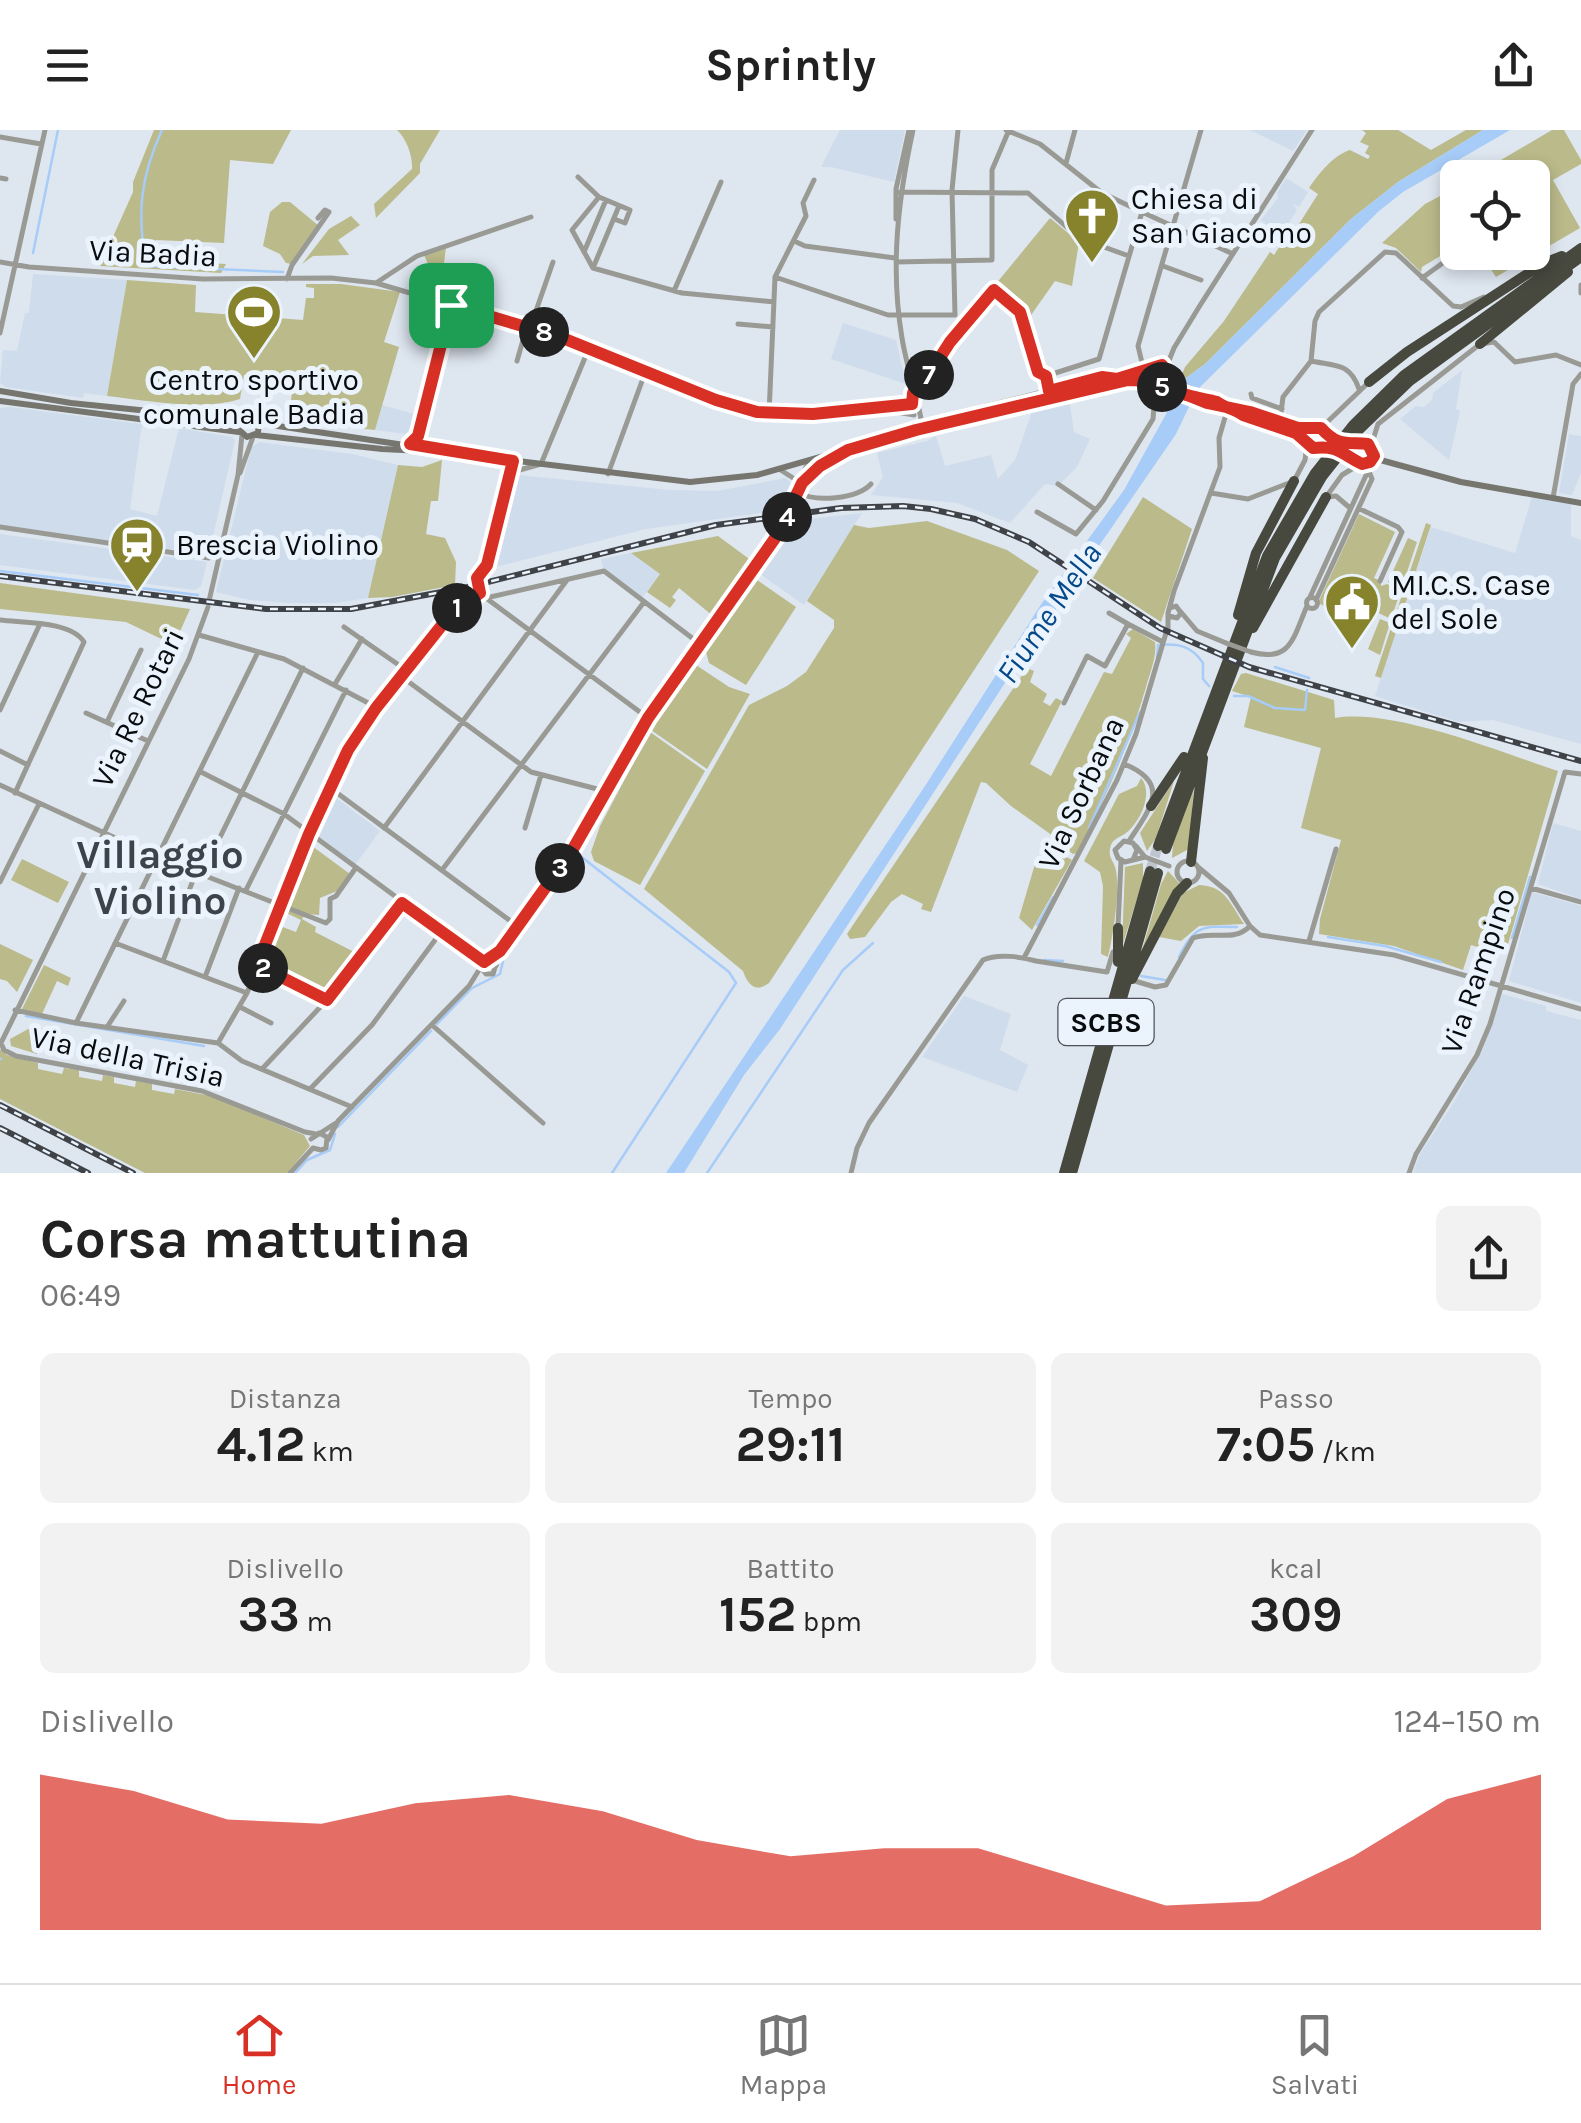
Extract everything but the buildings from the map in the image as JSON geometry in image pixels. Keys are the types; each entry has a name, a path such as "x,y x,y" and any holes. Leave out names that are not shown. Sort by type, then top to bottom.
{"highway":[{"path":"1363,382 1544,263 1581,248"},
{"path":"1228,649 1280,530 1315,473 1353,425 1434,351 1581,248"},
{"path":"1480,344 1560,280 1581,258"},
{"path":"1162,847 1209,718 1287,533 1322,477 1383,404 1440,357 1581,258"},
{"path":"1192,864 1209,718 1256,553 1294,481"},
{"path":"1244,641 1326,497"},
{"path":"1151,806 1179,766 1195,730 1209,718"},
{"name":"SCBS","path":"1064,1173 1154,872"},
{"path":"1113,1012 1186,881"},
{"path":"1113,1012 1109,996 1118,961 1118,928"},
{"name":"SCBS","path":"1072,1173 1113,1012"}],"main road":[{"path":"1150,368 1155,383"},
{"path":"1108,384 1150,368 1166,373 1180,392"},
{"path":"1155,383 1166,373"},
{"path":"0,401 254,436 382,450 444,452 690,482 730,480 808,462 998,412 1050,394 1108,384 1155,383 1225,407 1327,434 1354,446 1371,446 1367,464"},
{"path":"0,391 71,403 226,418 251,415 274,426 444,452"},
{"path":"1237,410 1292,432 1313,448 1326,446 1367,464 1581,502"},
{"path":"920,433 940,424 998,412"},
{"path":"240,433 238,422 242,417"},
{"path":"254,436 260,428 259,420"},
{"path":"1306,442 1308,430"},
{"path":"1326,446 1327,434"},
{"path":"1351,455 1354,446"}],"street":[{"path":"0,333 45,130"},
{"path":"911,130 898,192 896,260 899,316 920,433"},
{"path":"775,277 899,316 955,316 952,192 958,130"},
{"path":"794,241 896,260 992,260 992,168 1008,130 1040,144 1114,200 1233,254"},
{"path":"1066,163 1075,130"},
{"path":"1174,348 1150,368 1138,349 1202,130"},
{"path":"1166,373 1174,348 1312,130"},
{"path":"0,137 42,144"},
{"path":"578,177 603,198 630,210 625,223 614,219"},
{"path":"769,414 775,277 806,216 803,203 814,180"},
{"path":"674,292 721,182"},
{"path":"898,192 1030,194 1079,238 1129,256"},
{"path":"584,252 603,198"},
{"path":"603,198 573,226 593,268 674,292 774,302"},
{"path":"1079,238 1114,200"},
{"path":"593,268 619,206"},
{"path":"287,279 292,265 330,213 324,210 318,218"},
{"path":"917,414 912,404 913,393 994,290 1018,308 1038,372 1046,376 1099,359 1142,212"},
{"path":"376,283 418,256 532,217"},
{"path":"1280,421 1282,399 1311,361 1319,312 1385,252 1396,253 1453,306 1460,307 1509,285"},
{"name":"Via Badia","path":"0,262 203,279 331,278 376,283 589,348 732,406 769,414 877,410 912,404"},
{"path":"517,361 553,262"},
{"path":"1422,278 1440,265"},
{"path":"1163,266 1201,280"},
{"path":"410,444 418,436 451,305"},
{"path":"738,324 773,327"},
{"path":"1371,446 1378,424 1480,344 1494,342 1516,362 1556,354 1581,365"},
{"path":"507,484 516,472 541,464 589,348"},
{"path":"1311,361 1343,365 1363,382 1327,434"},
{"path":"608,474 645,372"},
{"path":"1553,498 1573,384 1581,374"},
{"path":"1046,376 1050,394"},
{"path":"974,416 986,406 1050,394 1102,377 1117,379"},
{"path":"1037,512 1076,534 1096,510 1153,419 1155,383"},
{"path":"1252,394 1251,398 1282,409"},
{"path":"1225,407 1219,438 1220,467 1176,586 1175,613 1228,649 1275,656 1287,649 1372,479 1367,464"},
{"name":"Via Badia","path":"877,410 917,414 940,424"},
{"name":"Via Re Rotari","path":"1,1044 199,635 238,475 243,444 240,433"},
{"name":"Via Re Rotari","path":"238,475 254,436"},
{"path":"1210,493 1248,499 1294,481 1305,460 1306,442"},
{"path":"802,483 848,450"},
{"path":"513,461 487,565 478,574 483,595 648,718"},
{"path":"314,1148 324,1150 338,1122 352,1106 500,951 573,849 648,718 786,519 808,462"},
{"path":"1313,599 1367,464"},
{"path":"1326,497 1339,478 1367,464"},
{"path":"779,469 802,483"},
{"path":"1339,478 1341,502"},
{"path":"798,492 814,500 864,491 870,484"},
{"path":"1058,484 1096,510"},
{"path":"1326,497 1336,496 1350,508 1402,532 1380,581"},
{"path":"1205,508 1226,498"},
{"path":"0,526 209,558"},
{"path":"218,1043 247,993 309,834 348,750 376,708 455,610 483,595 604,570 700,644"},
{"path":"384,828 567,580"},
{"path":"442,870 644,602"},
{"path":"1109,612 1163,642"},
{"path":"0,620 66,629 79,634 84,642 14,792"},
{"name":"Via Sorbana","path":"1064,703 1087,656 1106,666 1128,624"},
{"path":"0,710 40,625"},
{"path":"344,627 521,764 541,775 604,791"},
{"name":"Via Sorbana","path":"1026,956 1124,764 1166,634"},
{"path":"199,635 303,668 376,708"},
{"path":"335,684 362,639"},
{"path":"106,722 142,650"},
{"path":"76,1023 258,652"},
{"path":"163,961 199,873 303,668"},
{"path":"205,977 243,889 346,690"},
{"path":"86,713 148,741"},
{"path":"0,752 28,764"},
{"path":"851,1173 857,1148 870,1123 981,962 991,956 1026,956 1107,972 1113,962 1118,928 1121,861 1116,854 1117,846 1129,840 1151,806 1151,781 1124,764"},
{"path":"200,771 284,814 441,932 485,963 496,966"},
{"name":"Via Rampino","path":"1408,1173 1477,1055 1502,986 1565,772 1581,774"},
{"path":"525,828 541,775"},
{"path":"0,786 157,857 326,922 330,920 330,898 336,896 354,868"},
{"path":"329,788 517,926"},
{"path":"0,882 40,804"},
{"path":"1129,840 1145,858"},
{"path":"1133,860 1136,846"},
{"path":"1310,941 1336,849"},
{"path":"1121,861 1145,858 1169,866 1186,881 1213,881"},
{"path":"1186,881 1198,878 1192,864"},
{"path":"1186,881 1180,866 1192,864"},
{"path":"1169,866 1192,864 1230,893 1250,926 1265,936 1394,955 1581,1009"},
{"path":"1531,888 1581,902"},
{"path":"262,1069 327,1000 402,903"},
{"path":"1135,981 1155,987 1166,984 1196,935 1236,936 1250,926"},
{"path":"310,1089 372,1025 441,932"},
{"path":"115,942 247,993"},
{"path":"469,986 491,974 500,951"},
{"path":"485,963 484,972 491,974"},
{"path":"257,965 327,1000"},
{"path":"107,1027 124,1000"},
{"path":"240,1007 271,1022"},
{"path":"16,1010 76,1023 218,1043 242,1060 352,1106"},
{"path":"432,1024 543,1123"},
{"name":"Via della Trisia","path":"1,1044 16,1056 211,1094 315,1135"},
{"path":"315,1135 338,1122"},
{"path":"315,1135 328,1140"},
{"path":"290,1173 314,1148 315,1135"}],"shaded area":[{"path":"840,130 905,130 894,182 821,167"},
{"path":"1250,130 1307,130 1293,151"},
{"path":"1286,178 1308,192 1299,207 1293,204 1297,210 1279,239 1262,229 1265,223 1261,220 1278,198"},
{"path":"33,274 127,280 107,396 84,393 83,398 0,383 3,350 17,351 25,313 29,313"},
{"path":"843,323 896,340 906,384 831,359"},
{"path":"1462,370 1456,409 1460,411 1449,460 1400,419 1416,406 1424,407 1433,393"},
{"path":"1069,399 1074,432 1090,439 1077,467 1058,486 1045,484 1010,523 957,503 871,495 883,477 877,453 936,436 945,466 991,455 998,479 1015,460 1033,409"},
{"path":"382,405 421,416 415,435 375,430"},
{"path":"0,408 142,424 130,509 157,516 179,428 232,437 235,440 209,554 0,527"},
{"path":"1569,434 1581,436 1581,473 1572,495 1559,493"},
{"path":"259,442 352,454 398,465 368,598 289,603 216,592 251,448"},
{"path":"518,475 717,491 786,478 795,487 782,510 646,529 491,568 512,482"},
{"path":"1532,497 1571,504 1571,536 1581,540 1581,744 1493,720 1459,722 1375,696 1431,527 1515,553"},
{"path":"862,513 804,605 757,572 791,521"},
{"path":"0,534 207,562 201,586 195,590 0,565"},
{"path":"631,553 660,574 642,598 604,570 601,559"},
{"path":"335,797 380,831 355,865 318,835"},
{"path":"1553,823 1581,831 1581,899 1538,884"},
{"path":"1532,892 1581,906 1581,1003 1509,981"},
{"path":"1502,994 1581,1020 1581,1173 1413,1173 1420,1154 1484,1047"},
{"path":"964,996 1011,1014 1000,1050 1028,1065 1017,1092 922,1057"}],"green space":[{"path":"154,130 291,130 273,164 230,160 224,243 156,240 152,260 226,264 221,273 100,266 133,192 133,182"},
{"path":"397,130 440,130 420,164 420,173 376,218 374,204 412,169 408,148"},
{"path":"1362,130 1398,130 1431,150 1466,130 1483,130 1398,182 1351,219 1205,364 1186,378 1182,374 1185,367 1224,321 1270,252 1274,255 1283,241 1287,243 1318,194 1309,188 1318,176 1344,152 1350,150 1368,159 1370,156 1365,153 1369,146 1360,142 1366,133"},
{"path":"1552,130 1564,130 1581,164 1553,180 1580,228 1550,246 1550,160 1501,160"},
{"path":"1440,196 1440,256 1422,267 1421,272 1396,248 1382,243 1425,204"},
{"path":"282,202 290,202 319,226 292,264 263,246 270,212"},
{"path":"351,216 360,225 338,240 349,255 313,256 302,264 329,229"},
{"path":"1050,218 1079,242 1072,286 1055,281 1029,318 995,285"},
{"path":"446,247 440,296 410,287 418,269 428,264 424,255"},
{"name":"Centro sportivo comunale Badia","path":"127,280 196,285 195,312 303,320 306,298 314,298 314,288 306,284 400,292 384,342 399,347 375,430 298,422 290,411 293,382 244,375 240,399 225,403 175,404 107,396"},
{"path":"442,460 438,501 431,501 426,534 445,538 456,562 455,585 368,598 398,465 422,467"},
{"path":"1143,497 1192,529 1161,622 1093,578"},
{"path":"1359,514 1395,532 1374,578 1381,581 1381,586 1387,584 1398,589 1388,582 1408,538 1417,542 1391,619 1362,605 1356,622 1318,603"},
{"path":"927,521 1007,550 1039,571 769,983 756,987 743,971 644,889 749,705 806,672 834,628 834,620 807,601 854,525 869,528"},
{"path":"1426,523 1431,525 1381,678 1375,676"},
{"path":"718,536 752,561 713,616 679,588 670,608 647,592 660,574 631,553"},
{"path":"757,580 796,607 746,685 709,663 706,652"},
{"path":"0,583 190,609 174,645 126,622 0,609"},
{"path":"1380,619 1390,623 1380,655 1368,649"},
{"path":"1133,629 1155,642 1153,664 1124,751 1077,853 1059,844 981,782 931,912 902,894 891,902 865,937 850,939 847,934 1027,668 1034,671 1030,682 1047,694 1043,702 1050,706 1056,698 1062,701 1030,764 1051,776 1104,672 1112,674 1131,638 1126,634"},
{"path":"696,665 729,687 750,694 707,769 651,730"},
{"path":"1241,674 1334,700 1335,718 1386,719 1416,725 1558,771 1508,944 1495,940 1491,951 1471,945 1463,970 1394,946 1319,934 1341,840 1301,828 1321,748 1244,727 1251,697 1232,691"},
{"path":"650,732 705,771 640,885 594,861 591,852 600,826"},
{"path":"1141,778 1146,799 1140,815 1110,849 1117,890 1108,957 1101,954 1100,872 1084,861 1119,794 1137,786"},
{"path":"1174,781 1156,838 1147,851 1140,833"},
{"path":"1194,785 1189,849 1172,858 1173,844"},
{"path":"312,846 350,874 337,891 320,898 319,915 306,914 302,919 316,927 315,932 360,955 327,997 265,966 277,925 296,932 301,920 282,911"},
{"path":"1058,852 1072,860 1032,930 1019,918 1035,864 1043,867"},
{"path":"22,859 69,882 58,903 11,880"},
{"path":"1143,863 1143,879 1122,947 1125,867"},
{"path":"1168,871 1181,885 1141,954 1161,884"},
{"path":"1199,885 1221,893 1244,924 1199,926 1181,941 1159,937 1183,893"},
{"path":"0,944 33,960 17,992 0,979"},
{"path":"44,965 71,978 68,986 57,981 42,1014 22,1009"},
{"path":"32,1027 42,1028 37,1054 11,1046 10,1039"},
{"path":"0,1049 7,1055 38,1063 38,1069 62,1074 64,1068 79,1070 79,1077 102,1081 103,1075 114,1077 114,1083 135,1087 136,1081 152,1084 152,1090 174,1094 175,1089 211,1096 304,1135 310,1146 287,1173 145,1173 0,1099"}],"water":[{"path":"1483,130 1510,130 1458,160 1440,160 1440,171 1379,211 1197,390 1176,434 1081,572 1069,578 1038,632 780,1029 744,1075 684,1173 666,1173 925,786 1042,603 1124,490 1186,378 1205,364 1351,219 1398,182"}],"waterway":[{"path":"33,253 58,130"},
{"path":"146,265 142,196 162,130"},
{"path":"146,266 283,272"},
{"name":"Fiume Mella","path":"1037,628 1081,564"},
{"path":"0,571 198,595"},
{"path":"612,1173 736,983 729,972 579,855 653,721 751,576"},
{"path":"1157,657 1158,645 1189,649 1203,663 1203,679 1209,686"},
{"path":"1275,667 1309,678"},
{"path":"1234,696 1248,696 1275,708 1305,710 1307,690"},
{"path":"1089,828 1140,712"},
{"path":"437,1024 472,988 500,974 506,948 578,853"},
{"path":"1512,938 1530,877"},
{"path":"1037,925 1053,897"},
{"path":"1179,957 1195,933 1237,927"},
{"path":"1328,937 1385,946 1441,962"},
{"path":"707,1173 843,970 873,943"},
{"path":"1044,960 1063,961"},
{"path":"1141,976 1165,980"},
{"path":"26,1016 204,1046"},
{"path":"338,1127 431,1031"},
{"path":"295,1173 307,1160 330,1150 335,1134"}],"tunnel":[{"path":"1150,871 1158,846"}],"railway":[{"path":"0,576 266,609 351,609 468,587 716,525 841,508 931,509 975,519 1029,542 1160,628 1249,667 1581,761"},
{"path":"0,1105 133,1173"},
{"path":"0,1128 88,1173"}],"place":[{"name":"Chiesa di San Giacomo","path":"1092,265"},
{"name":"Centro sportivo comunale Badia","path":"254,361"},
{"name":"Brescia Violino","path":"137,594"},
{"name":"MI.C.S. Case del Sole","path":"1352,651"}],"district":[{"name":"Villaggio Violino","path":"160,877"}],"route":[{"path":"451,305 418,436 410,444 513,461 487,565 477,578 480,593 450,615 348,750 309,834 257,965 327,1000 402,903 484,962 500,951 573,849 648,718 778,534 802,483 848,450 1095,386 1142,380 1216,406 1222,406 1250,412 1298,428 1321,428 1326,435 1348,444 1368,444 1374,456 1362,464 1328,446 1313,448 1292,432 1243,415 1237,410 1222,406 1209,399 1180,392 1173,387 1162,365 1117,379 1102,377 1049,391 1046,376 1038,372 1020,312 994,290 913,393 912,404 813,414 769,414 732,406 576,342 451,305"}]}
